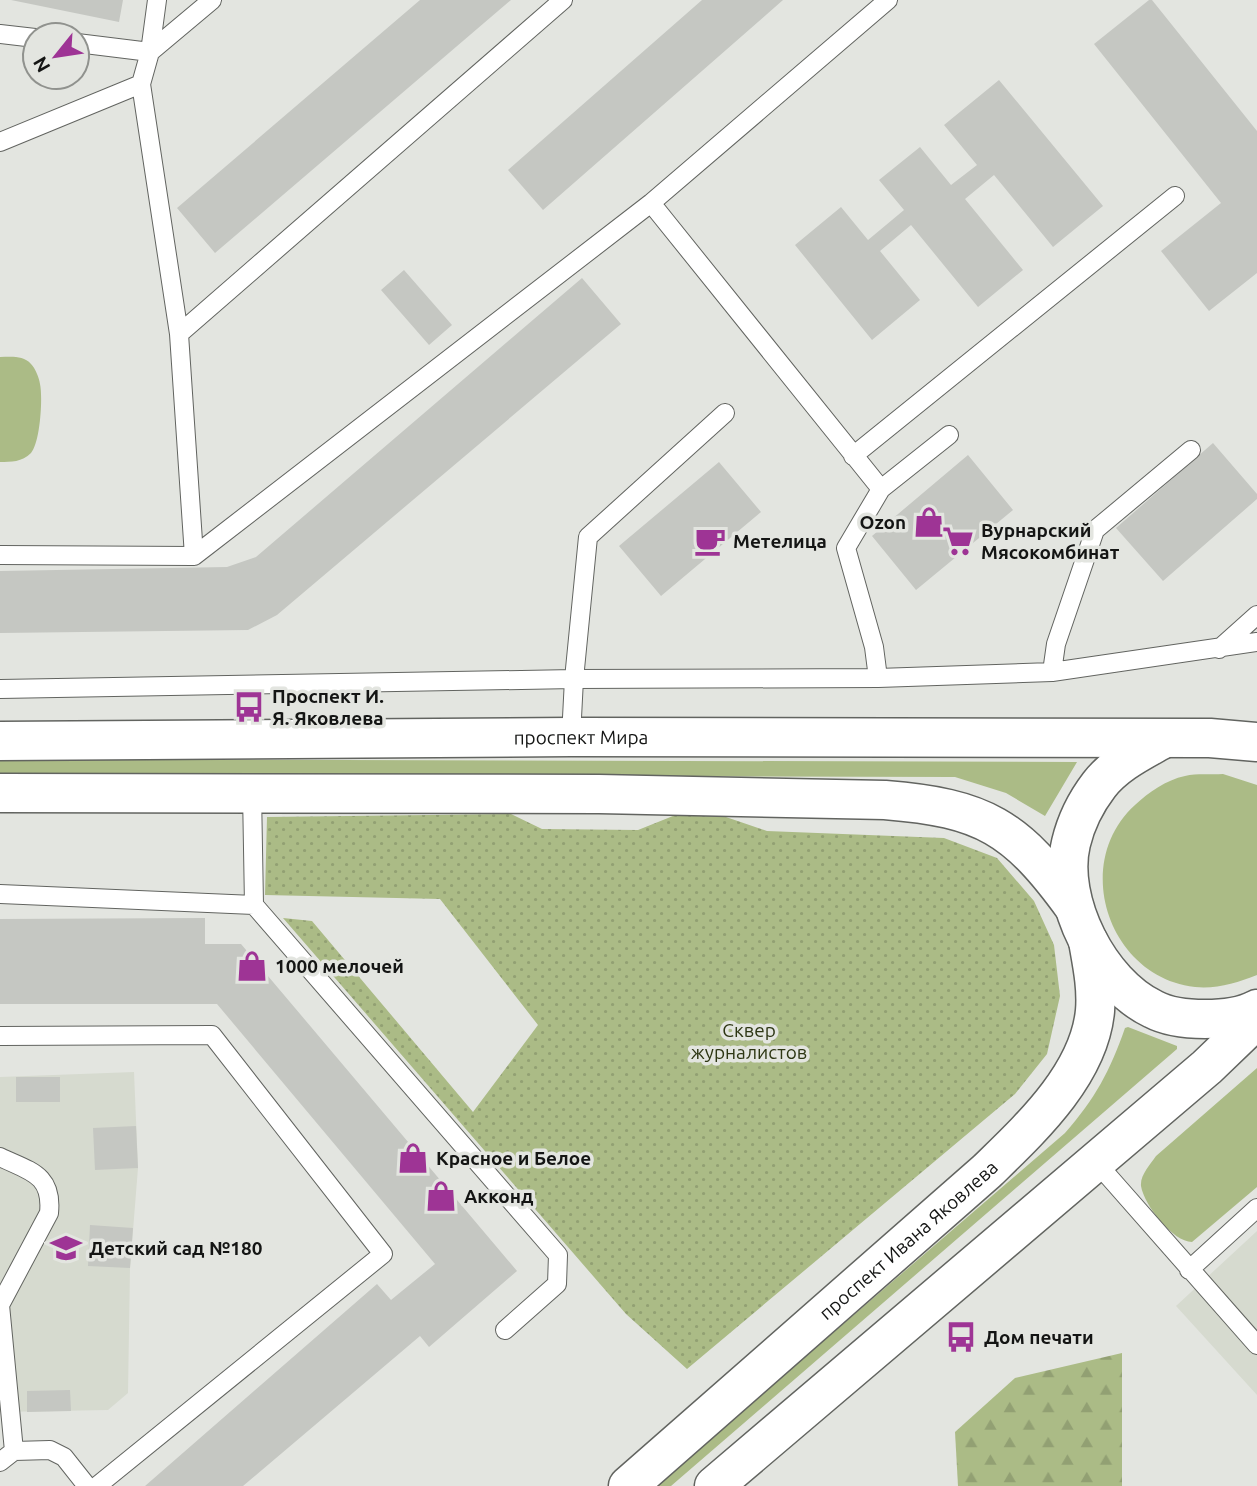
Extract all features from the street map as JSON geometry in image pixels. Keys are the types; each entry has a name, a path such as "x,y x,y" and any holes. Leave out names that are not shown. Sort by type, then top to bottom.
{"main road":[{"name":"проспект Мира","path":"0,741 572,737 1210,738 1256,742"},
{"name":"проспект Ивана Яковлева","path":"628,1486 967,1189 1038,1120 1067,1085 1084,1051 1095,1014 1095,978 1069,878 1070,845 1081,813 1100,783 1128,758 1163,739"},
{"path":"0,793 599,794 885,800 929,804 968,814 996,827 1023,845 1049,872 1107,970 1127,992 1154,1010 1190,1019 1221,1019 1257,1009"},
{"path":"714,1486 1207,1067 1257,1019"}],"lane":[{"path":"156,0 150,52 141,84 179,334 194,556"},
{"path":"91,45 150,52 212,0"},
{"path":"179,334 563,0"},
{"path":"0,555 194,556 651,203 888,0"},
{"path":"0,34 21,36"},
{"path":"0,142 141,84"},
{"path":"853,456 1175,197"},
{"path":"651,203 881,489"},
{"path":"572,737 573,679 588,537 725,413"},
{"path":"878,678 874,647 846,548 881,489 949,435"},
{"path":"1052,672 1056,644 1095,530 1191,450"},
{"path":"1219,649 1257,615"},
{"path":"0,689 189,682 878,678 1052,672 1257,642"},
{"path":"252,792 254,905 558,1255 557,1284 505,1330"},
{"path":"0,894 254,905"},
{"path":"0,1036 212,1035 383,1254 97,1486"},
{"path":"0,1157 37,1175 51,1196 49,1213 0,1305 7,1456 50,1450 64,1457 87,1486"},
{"path":"1094,1161 1257,1345"},
{"path":"1189,1270 1257,1209"}],"shaded area":[{"name":"Детский сад №180","path":"134,1072 138,1168 130,1268 128,1393 108,1410 0,1412 0,1077"},
{"path":"1257,1231 1257,1395 1176,1306"}],"green space":[{"path":"0,357 17,357 28,361 37,373 41,391 40,420 34,448 28,456 12,462 0,462"},
{"path":"0,759 1077,762 1045,816 1006,793 955,777 0,775"},
{"path":"1223,774 1257,785 1257,975 1227,985 1195,987 1165,979 1140,962 1121,940 1108,914 1103,885 1105,856 1116,829 1135,805 1152,791 1171,780 1185,776"},
{"name":"Сквер журналистов","path":"511,814 542,829 638,830 673,816 723,816 767,831 944,838 997,858 1034,901 1054,945 1060,996 1047,1054 1015,1094 687,1369 626,1314 283,918 312,921 473,1112 538,1025 440,899 265,895 267,817"},
{"path":"1125,1028 1177,1046 1177,1049 671,1486 655,1486 1065,1133 1101,1084"},
{"path":"1257,1068 1257,1187 1192,1242 1184,1240 1168,1229 1153,1212 1143,1194 1142,1178 1156,1156"},
{"path":"1122,1353 1122,1486 958,1486 955,1432 1015,1378"}],"building":[{"path":"11,0 123,0 119,22"},
{"path":"420,0 511,0 215,253 177,208"},
{"path":"702,0 783,0 543,210 508,170"},
{"path":"1152,0 1257,131 1257,273 1209,311 1161,251 1221,203 1094,44"},
{"path":"999,80 1103,206 1053,247 994,175 965,199 1023,270 978,307 911,225 880,251 920,300 872,340 795,245 841,207 868,240 904,210 879,180 920,147 951,185 977,165 944,125"},
{"path":"404,270 452,325 429,345 381,290"},
{"path":"582,278 621,324 277,615 248,630 0,633 0,571 227,567 256,557"},
{"path":"1213,443 1257,494 1257,499 1163,581 1116,528"},
{"path":"968,455 1013,510 916,590 872,536"},
{"path":"719,462 761,512 661,596 619,546"},
{"path":"205,918 205,944 241,944 517,1271 429,1347 420,1336 243,1486 145,1486 377,1284 391,1300 435,1264 217,1004 0,1004 0,919"},
{"path":"16,1077 60,1077 60,1102 16,1102"},
{"path":"136,1126 138,1168 95,1170 93,1128"},
{"path":"90,1225 133,1228 130,1268 88,1266"},
{"path":"70,1390 71,1411 27,1412 27,1391"}],"place":[{"name":"Ozon","path":"929,522"},
{"name":"Метелица","path":"710,541"},
{"name":"Вурнарский Мясокомбинат","path":"958,541"},
{"name":"Проспект И. Я. Яковлева","path":"249,707"},
{"name":"1000 мелочей","path":"252,966"},
{"name":"Красное и Белое","path":"413,1158"},
{"name":"Акконд","path":"441,1196"},
{"name":"Детский сад №180","path":"66,1248"},
{"name":"Дом печати","path":"961,1337"}]}
